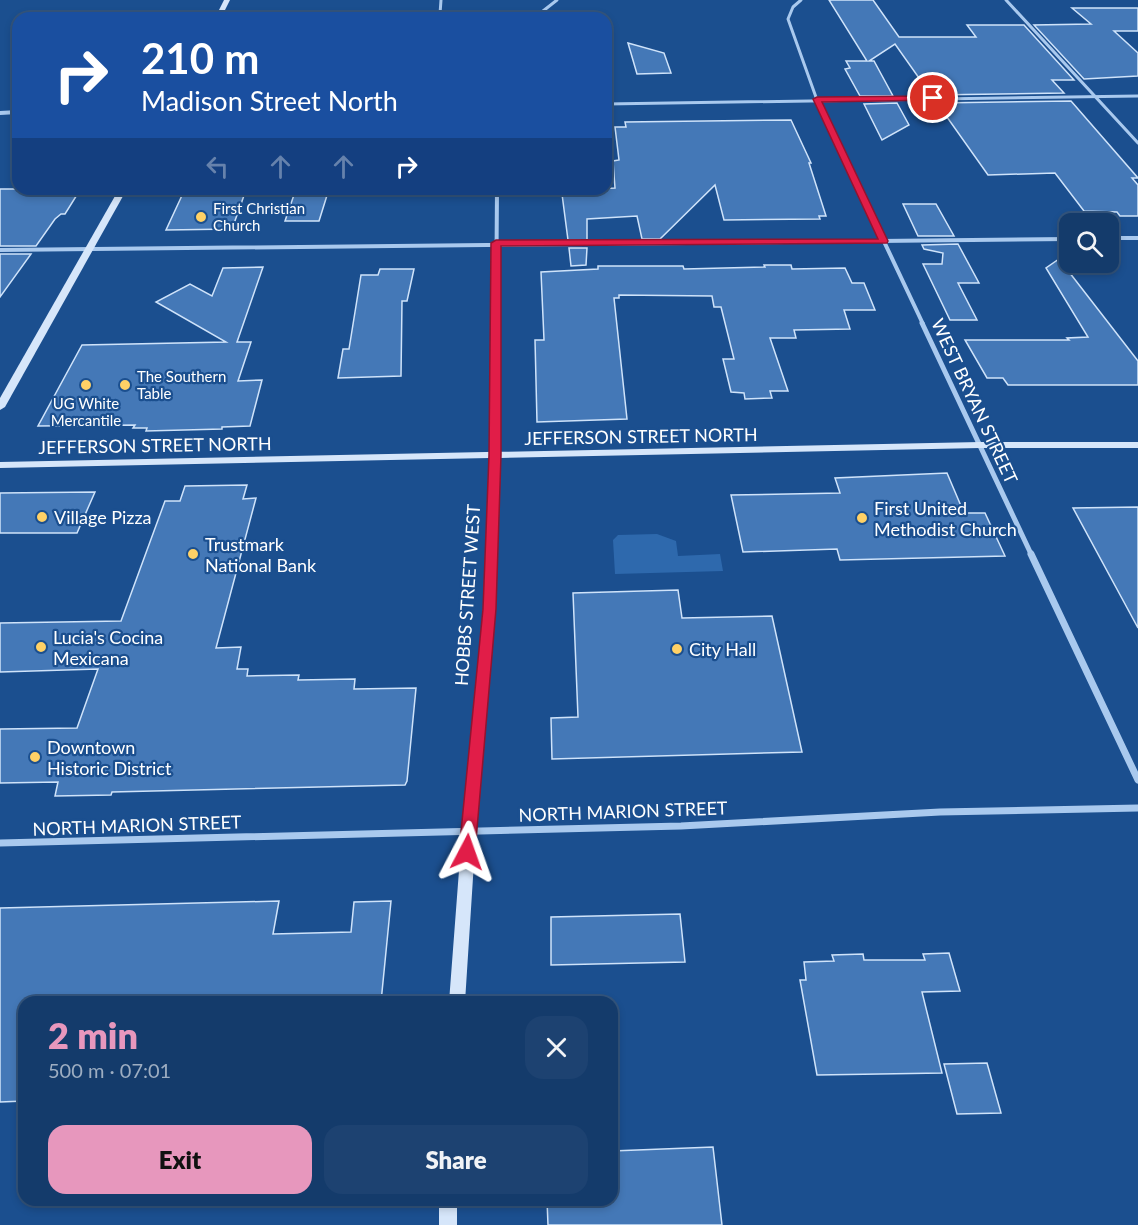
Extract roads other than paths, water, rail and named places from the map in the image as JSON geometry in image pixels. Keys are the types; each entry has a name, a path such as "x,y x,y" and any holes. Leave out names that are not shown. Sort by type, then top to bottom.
{"main road":[{"path":"0,407 120,195"},
{"name":"JEFFERSON STREET NORTH","path":"0,465 1138,445"},
{"name":"HOBBS STREET WEST","path":"457,996 469,831 489,609 495,455"},
{"path":"448,1206 448,1225"}],"street":[{"path":"542,12 557,0"},
{"name":"WEST BRYAN STREET","path":"801,0 793,7 788,19 817,99 1138,780"},
{"path":"1006,0 1138,143"},
{"path":"612,104 1138,96"},
{"name":"HOBBS STREET WEST","path":"495,455 497,195"},
{"path":"1119,238 1138,238"},
{"path":"0,250 496,243 1059,239"},
{"name":"NORTH MARION STREET","path":"0,843 681,826 940,812 1138,808"}],"place":[{"name":"First Christian Church","path":"201,217"},
{"name":"UG White Mercantile","path":"86,385"},
{"name":"The Southern Table","path":"125,385"},
{"name":"Village Pizza","path":"42,517"},
{"name":"First United Methodist Church","path":"862,518"},
{"name":"Trustmark National Bank","path":"193,554"},
{"name":"Lucia's Cocina Mexicana","path":"41,647"},
{"name":"City Hall","path":"677,649"},
{"name":"Downtown Historic District","path":"35,757"}]}
